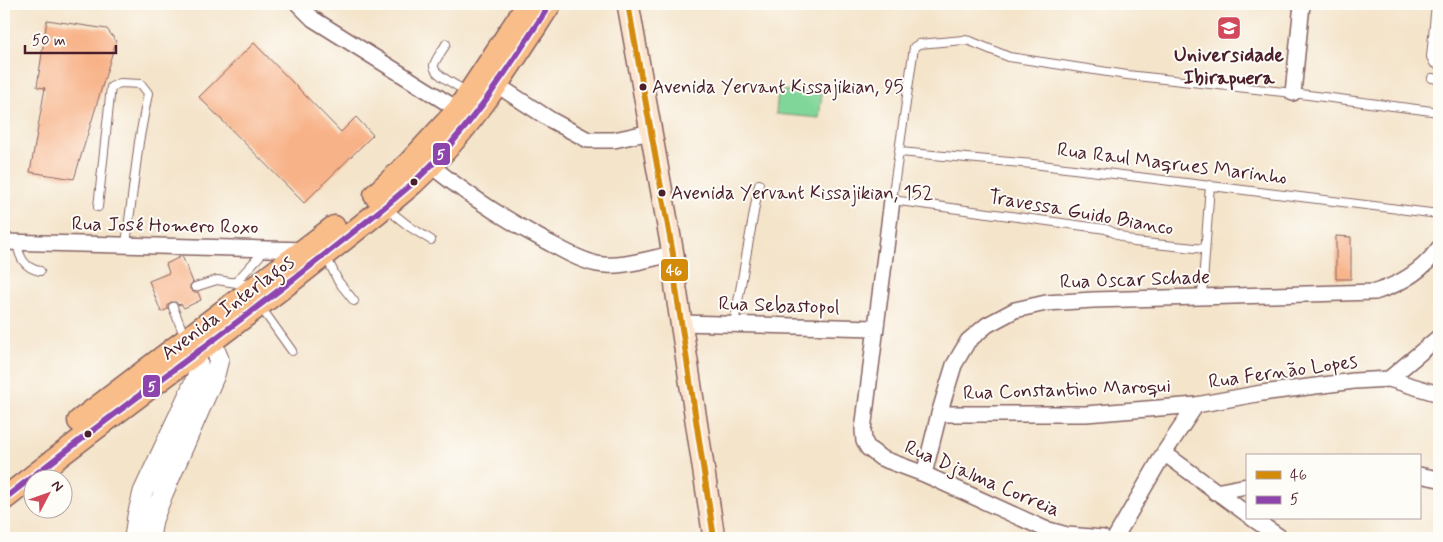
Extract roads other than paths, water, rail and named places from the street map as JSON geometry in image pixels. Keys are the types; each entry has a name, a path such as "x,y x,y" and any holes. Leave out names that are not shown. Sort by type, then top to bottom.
{"main road":[{"name":"Avenida Interlagos","path":"4,499 82,438 199,341 251,291 315,252 384,206 413,183 430,165 528,4"},
{"name":"Avenida Interlagos","path":"315,252 467,107 497,86 550,4"},
{"path":"628,4 673,254 712,537"},
{"name":"Avenida Interlagos","path":"4,480 136,376 199,341"}],"street":[{"path":"298,4 313,19 467,107"},
{"path":"1293,93 1302,4"},
{"path":"497,86 551,120 588,140 614,140 651,132"},
{"path":"430,165 463,192 506,219 584,260 609,265 673,254"},
{"path":"876,328 892,200"},
{"name":"Rua José Homero Roxo","path":"10,242 266,248 315,252"},
{"name":"Rua Oscar Schade","path":"924,474 954,365 968,341 988,325 1015,310 1046,303 1202,296 1357,294 1375,292 1394,286 1413,275 1431,259 1439,248"},
{"name":"Rua Sebastopol","path":"681,323 876,328"},
{"name":"Rua Djalma Correia","path":"876,328 863,430 864,441 873,453 1045,529 1067,535 1103,538"},
{"path":"1389,379 1439,337"},
{"path":"134,538 143,492 198,374 199,341"},
{"path":"150,538 153,520 163,494 215,375 219,359 199,341"},
{"name":"Rua Fernão Lopes","path":"1115,538 1164,453 1196,405 1262,393 1354,381 1389,379 1439,394"},
{"name":"Rua Constantino Maroqui","path":"939,414 1086,414 1196,405"},
{"path":"1164,453 1246,513"},
{"path":"1420,474 1439,479"},
{"path":"1215,492 1246,486"},
{"path":"1255,520 1281,538"}],"lane":[{"path":"1436,4 1437,17 1431,57 1434,63 1439,64"},
{"path":"892,200 900,152 912,50 919,44 964,40 1009,57 1040,62 1127,75 1293,93 1439,112"},
{"path":"446,44 434,65 434,69 467,107"},
{"path":"98,207 111,88 120,83 141,84 148,93 126,244"},
{"name":"Rua Raul Maqrues Marinho","path":"900,152 1033,164 1439,214"},
{"path":"734,324 759,184"},
{"path":"1202,296 1210,185"},
{"name":"Travessa Guido Bianco","path":"892,200 1106,230 1134,242 1205,249"},
{"path":"384,206 410,227 431,240"},
{"path":"10,242 26,266 31,270 40,271"},
{"path":"251,291 266,248"},
{"path":"315,252 354,301"},
{"path":"195,287 217,280 251,291 292,351"},
{"path":"173,307 199,341"}],"place":[{"name":"Universidade Ibirapuera","path":"1229,28"},
{"name":"Avenida Yervant Kissajikian, 95","path":"643,87"},
{"name":"Avenida Yervant Kissajikian, 152","path":"662,193"}]}
